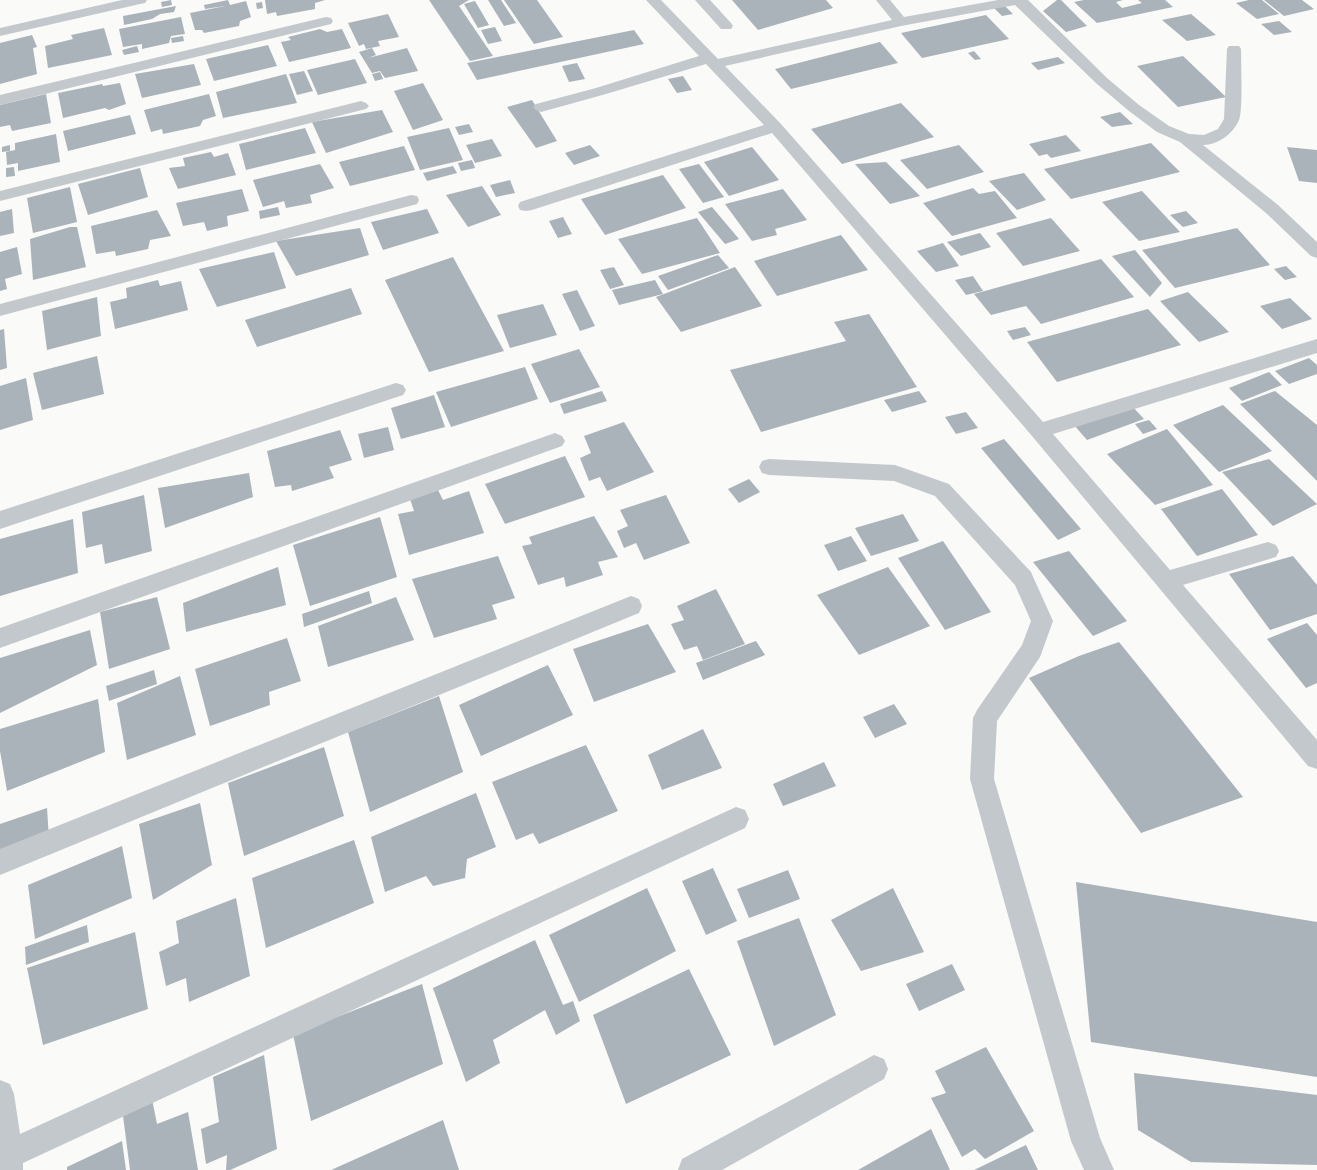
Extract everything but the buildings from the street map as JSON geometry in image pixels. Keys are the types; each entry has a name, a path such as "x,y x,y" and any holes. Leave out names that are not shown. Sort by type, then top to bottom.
{"street":[{"path":"0,32 140,0"},
{"path":"653,0 775,127 1039,430 1317,758"},
{"path":"702,0 726,26"},
{"path":"883,0 901,22"},
{"path":"540,107 712,61 901,22 1020,0 1102,81 1134,108 1163,129 1186,139 1272,209 1317,252"},
{"path":"0,100 326,21"},
{"path":"1186,139 1206,140 1224,132 1232,119 1234,49"},
{"path":"0,196 361,106"},
{"path":"526,206 775,127"},
{"path":"0,310 411,200"},
{"path":"1039,430 1317,346"},
{"path":"0,520 396,390"},
{"path":"0,638 555,441"},
{"path":"769,466 895,473 942,490 1023,579 1042,621 1032,650 984,718 982,779 1086,1142 1099,1170"},
{"path":"1166,580 1268,551"},
{"path":"0,862 631,606"},
{"path":"0,1094 5,1161 736,819"},
{"path":"693,1170 874,1069"}]}
